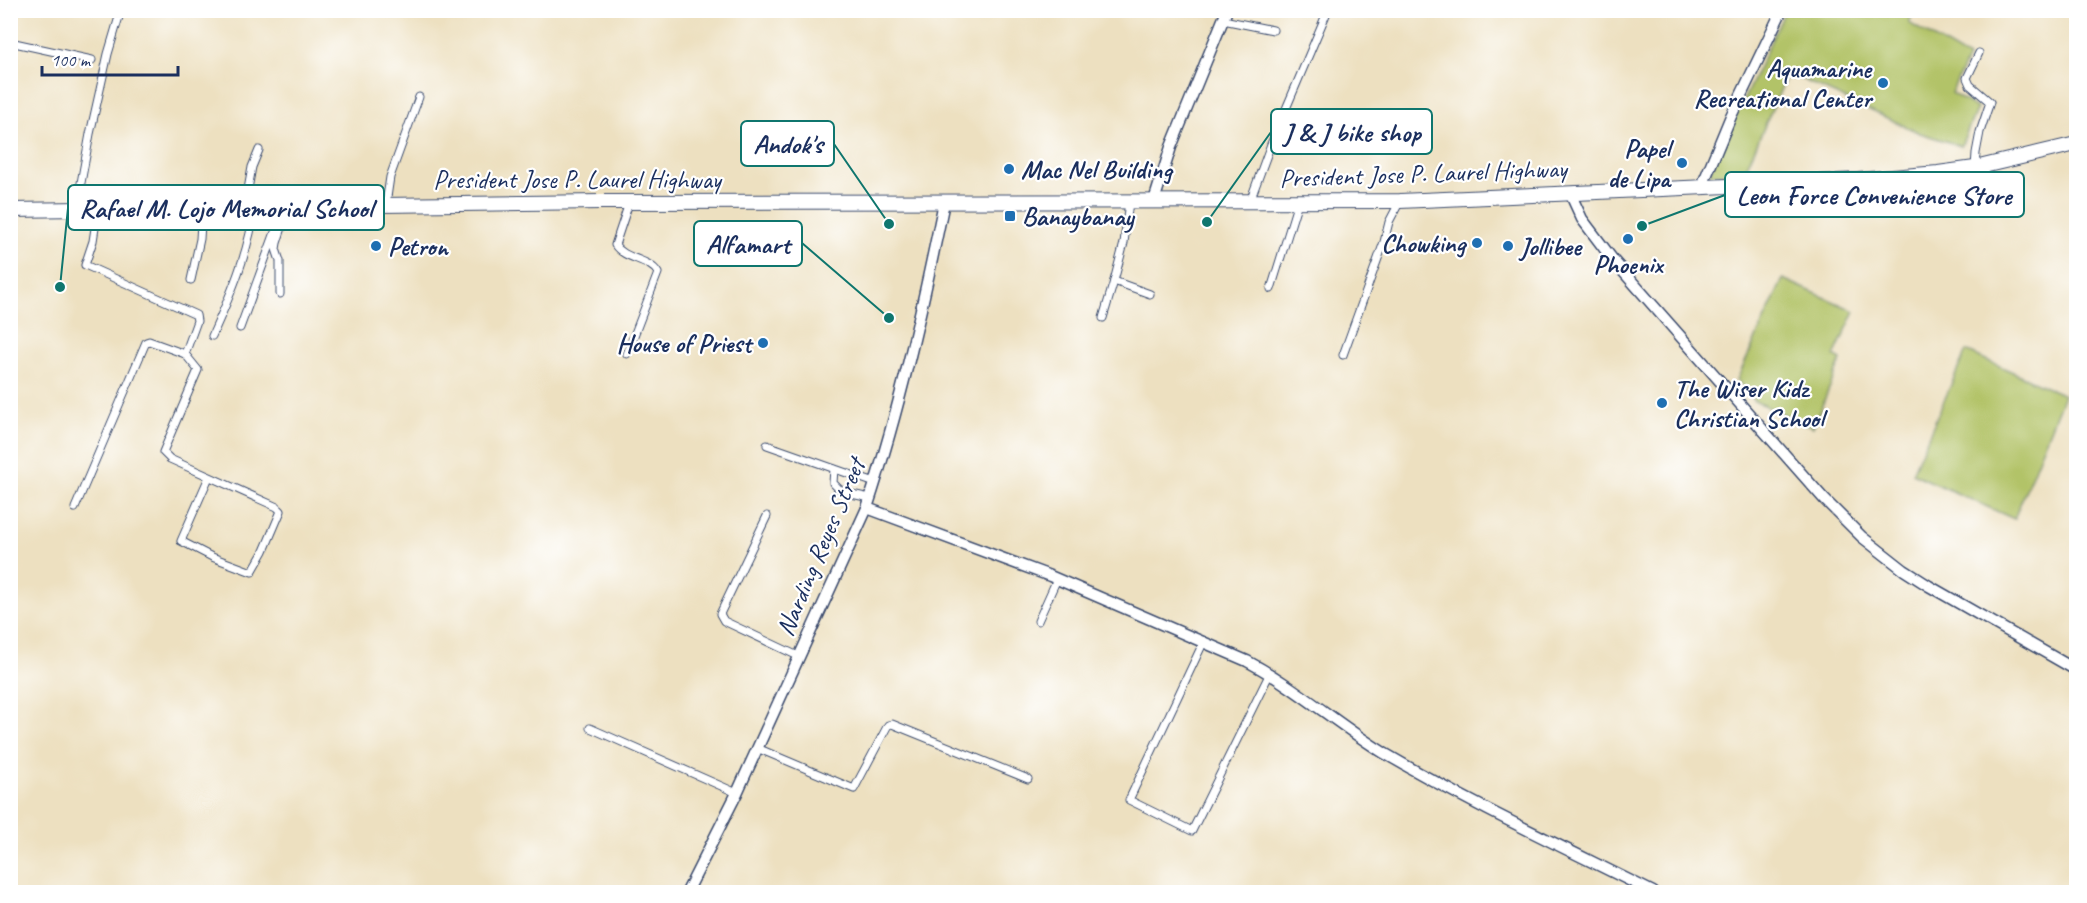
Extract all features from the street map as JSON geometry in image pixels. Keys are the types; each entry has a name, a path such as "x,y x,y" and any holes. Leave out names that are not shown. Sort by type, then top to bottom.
{"highway":[{"name":"President Jose P. Laurel Highway","path":"10,210 386,204 1400,201 1858,180 1975,168 2076,144"}],"street":[{"path":"76,210 108,54 121,10"},
{"path":"1250,201 1267,154 1328,10"},
{"path":"1702,186 1731,116 1782,10"},
{"path":"1154,201 1171,147 1225,15 1273,30"},
{"path":"10,42 92,60"},
{"path":"1975,168 1980,132 1990,102 1970,85 1967,78 1979,54"},
{"path":"386,204 390,177 419,97"},
{"path":"212,336 231,294 249,242 252,167 259,150"},
{"path":"1570,193 1582,219 1613,260 1848,524 1904,570 2076,670"},
{"path":"1103,318 1124,243 1129,201"},
{"path":"1343,354 1384,242 1389,222 1400,201"},
{"name":"Narding Reyes Street","path":"687,892 757,748 868,503 920,321 944,202"},
{"path":"1271,289 1298,202"},
{"path":"627,354 658,273 654,267 621,252 615,245 629,203"},
{"path":"280,294 280,261 276,249 286,205"},
{"path":"240,328 286,205"},
{"path":"191,280 200,239 202,207"},
{"path":"98,208 93,241 85,265 196,315 197,321 184,354"},
{"path":"1114,281 1150,294"},
{"path":"75,508 146,342 149,341 184,354 198,370 163,452 170,459 277,507 281,511 264,551 252,572 212,557 181,541 209,477"},
{"path":"767,445 875,483"},
{"path":"834,469 833,483 839,489 868,503 1204,641 1270,673 1384,752 1491,811 1653,892"},
{"path":"767,516 720,614 724,621 798,656"},
{"path":"1038,621 1057,579"},
{"path":"1204,641 1129,800 1192,831 1270,673"},
{"path":"757,748 854,789 888,725 892,724 1028,779"},
{"path":"590,728 736,793"}],"green space":[{"name":"Aquamarine Recreational Center","path":"1785,11 1914,11 1909,23 1968,58 1951,93 1977,108 1961,146 1920,133 1788,73 1744,173 1709,174"},
{"path":"1783,279 1855,311 1834,356 1841,360 1813,427 1754,401 1737,380"},
{"path":"1966,351 2064,395 2014,519 1912,473"}],"place":[{"name":"Aquamarine Recreational Center","path":"1883,83"},
{"name":"Papel de Lipa","path":"1682,163"},
{"name":"Mac Nel Building","path":"1009,169"},
{"name":"Banaybanay","path":"1010,216"},
{"name":"J & J bike shop","path":"1207,222"},
{"name":"Andok's","path":"889,224"},
{"name":"Leon Force Convenience Store","path":"1642,226"},
{"name":"Phoenix","path":"1628,239"},
{"name":"Chowking","path":"1477,243"},
{"name":"Petron","path":"376,246"},
{"name":"Jollibee","path":"1508,246"},
{"name":"Rafael M. Lojo Memorial School","path":"60,287"},
{"name":"Alfamart","path":"889,318"},
{"name":"House of Priest","path":"763,343"},
{"name":"The Wiser Kidz Christian School","path":"1662,403"}]}
